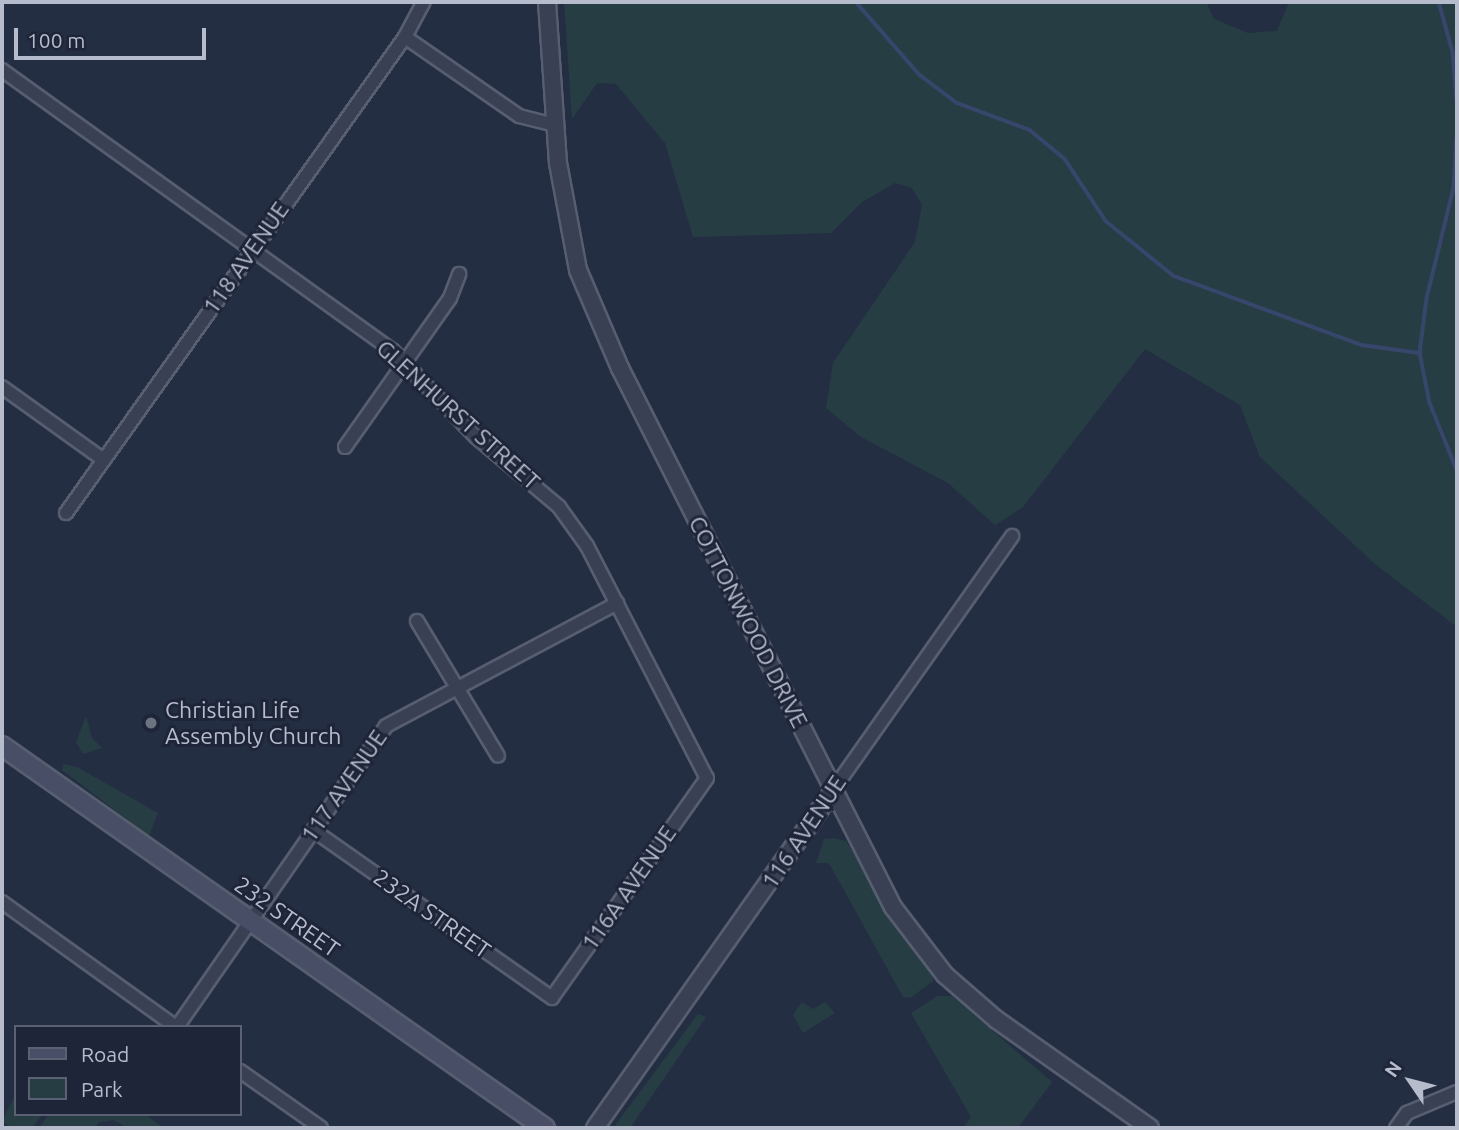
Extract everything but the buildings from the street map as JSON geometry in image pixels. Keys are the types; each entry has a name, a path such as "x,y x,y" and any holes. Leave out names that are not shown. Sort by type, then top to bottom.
{"main road":[{"name":"232 STREET","path":"2,746 545,1128"}],"street":[{"name":"118 AVENUE","path":"66,513 405,37 424,2"},
{"name":"COTTONWOOD DRIVE","path":"547,2 554,125 570,240 606,338 893,907 945,975 1017,1036 1150,1128"},
{"path":"405,37 519,116 554,125"},
{"name":"GLENHURST STREET","path":"2,70 405,363 476,437 559,506 581,535 707,778"},
{"path":"345,447 450,298 459,274"},
{"path":"2,387 104,460"},
{"name":"116 AVENUE","path":"595,1128 1012,536"},
{"name":"117 AVENUE","path":"178,1025 386,726 454,686 617,603"},
{"path":"417,621 498,756"},
{"name":"116A AVENUE","path":"552,998 707,778"},
{"name":"232A STREET","path":"313,830 552,998"},
{"path":"2,902 174,1025"},
{"path":"242,1072 321,1128"},
{"path":"1396,1128 1407,1113 1457,1092"}],"green space":[{"path":"564,2 1206,2 1214,19 1248,33 1277,31 1289,2 1457,2 1457,627 1375,564 1260,457 1240,405 1145,349 1023,507 995,525 948,483 861,437 826,408 833,363 915,242 922,205 912,188 895,183 862,202 831,233 693,237 665,143 616,84 597,83 572,119"},
{"path":"86,716 92,738 102,748 83,754 76,742"},
{"path":"64,764 77,767 158,813 149,836 62,770"},
{"path":"824,839 846,841 933,974 933,981 910,998 903,997 829,863 816,863"},
{"path":"938,996 952,996 1052,1082 1018,1128 963,1128 971,1117 911,1013"},
{"path":"802,1002 813,1009 825,1002 835,1013 803,1033 793,1015"},
{"path":"698,1014 706,1017 630,1128 613,1128"},
{"path":"14,1097 14,1116 41,1116 32,1128 12,1128 2,1121"},
{"path":"48,1116 147,1116 164,1128 127,1128 114,1120 99,1122 95,1128 39,1128"}],"waterway":[{"path":"856,2 920,75 957,103 1030,130 1065,159 1106,221 1174,276 1362,345 1420,353"},
{"path":"1439,2 1453,52 1457,101"},
{"path":"1457,138 1454,188 1427,299 1420,353 1430,403 1457,470"}],"place":[{"name":"Christian Life Assembly Church","path":"151,723"}]}
